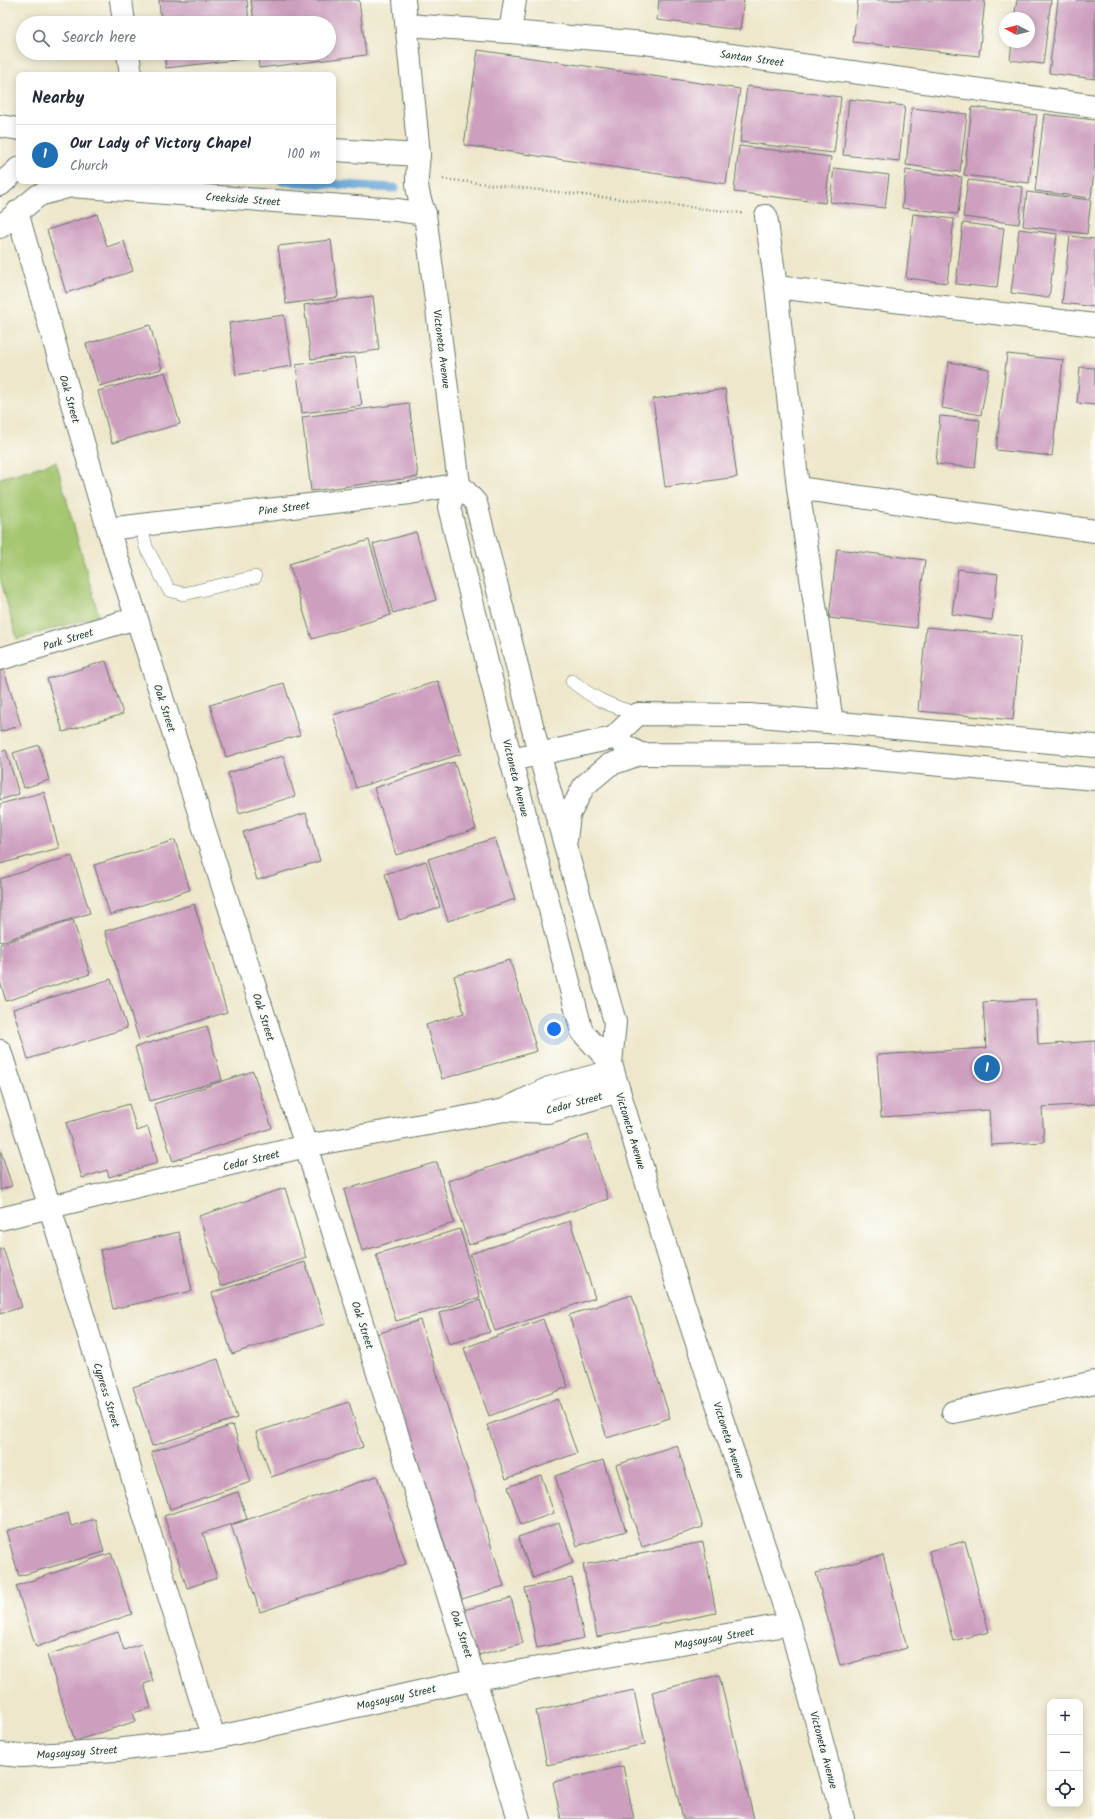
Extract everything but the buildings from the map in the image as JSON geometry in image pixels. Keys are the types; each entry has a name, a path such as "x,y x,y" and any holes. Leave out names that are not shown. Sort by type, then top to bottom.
{"street":[{"path":"121,0 123,16"},
{"name":"Victoneta Avenue","path":"404,0 419,155 416,178 417,195 426,214"},
{"path":"510,32 515,0"},
{"name":"Santan Street","path":"407,26 510,32 645,43 1095,106"},
{"path":"129,60 131,72"},
{"path":"0,126 16,129"},
{"path":"336,150 419,155"},
{"name":"Victoneta Avenue","path":"419,155 428,177 429,195 426,214 460,484 476,503 538,753 615,1022 614,1075 676,1280 790,1624 843,1819"},
{"path":"0,185 16,171"},
{"name":"Creekside Street","path":"0,227 17,212 35,188 70,186 396,210 426,214"},
{"name":"Oak Street","path":"17,212 108,530 476,1679 519,1819"},
{"path":"766,216 776,287 798,488 832,722"},
{"path":"776,287 1095,325"},
{"name":"Victoneta Avenue","path":"460,484 449,506 511,760 582,1032 614,1075"},
{"name":"Pine Street","path":"108,530 410,493 460,484"},
{"path":"798,488 1095,531"},
{"name":"Park Street","path":"0,659 136,618"},
{"path":"511,760 613,738 638,714 750,715 1064,742 1095,746"},
{"path":"613,738 640,754"},
{"path":"1060,775 1064,742"},
{"path":"565,848 569,815 584,786 609,765 640,754 831,755 1095,779"},
{"name":"Cypress Street","path":"0,1051 50,1208 203,1707 215,1738"},
{"name":"Cedar Street","path":"0,1219 306,1146 505,1110 549,1088 614,1075"},
{"path":"953,1412 1095,1382"},
{"name":"Magsaysay Street","path":"0,1754 21,1756 116,1750 215,1738 476,1679 790,1624"}],"lane":[{"path":"140,525 146,547 169,590 184,594 255,577"},
{"path":"572,680 587,694 609,706 638,714"}],"path":[{"path":"428,177 766,216"}],"green space":[{"path":"56,462 99,616 17,639 0,578 0,478"}],"waterway":[{"path":"330,184 395,188"}],"place":[{"name":"Our Lady of Victory Chapel","path":"987,1068"}]}
